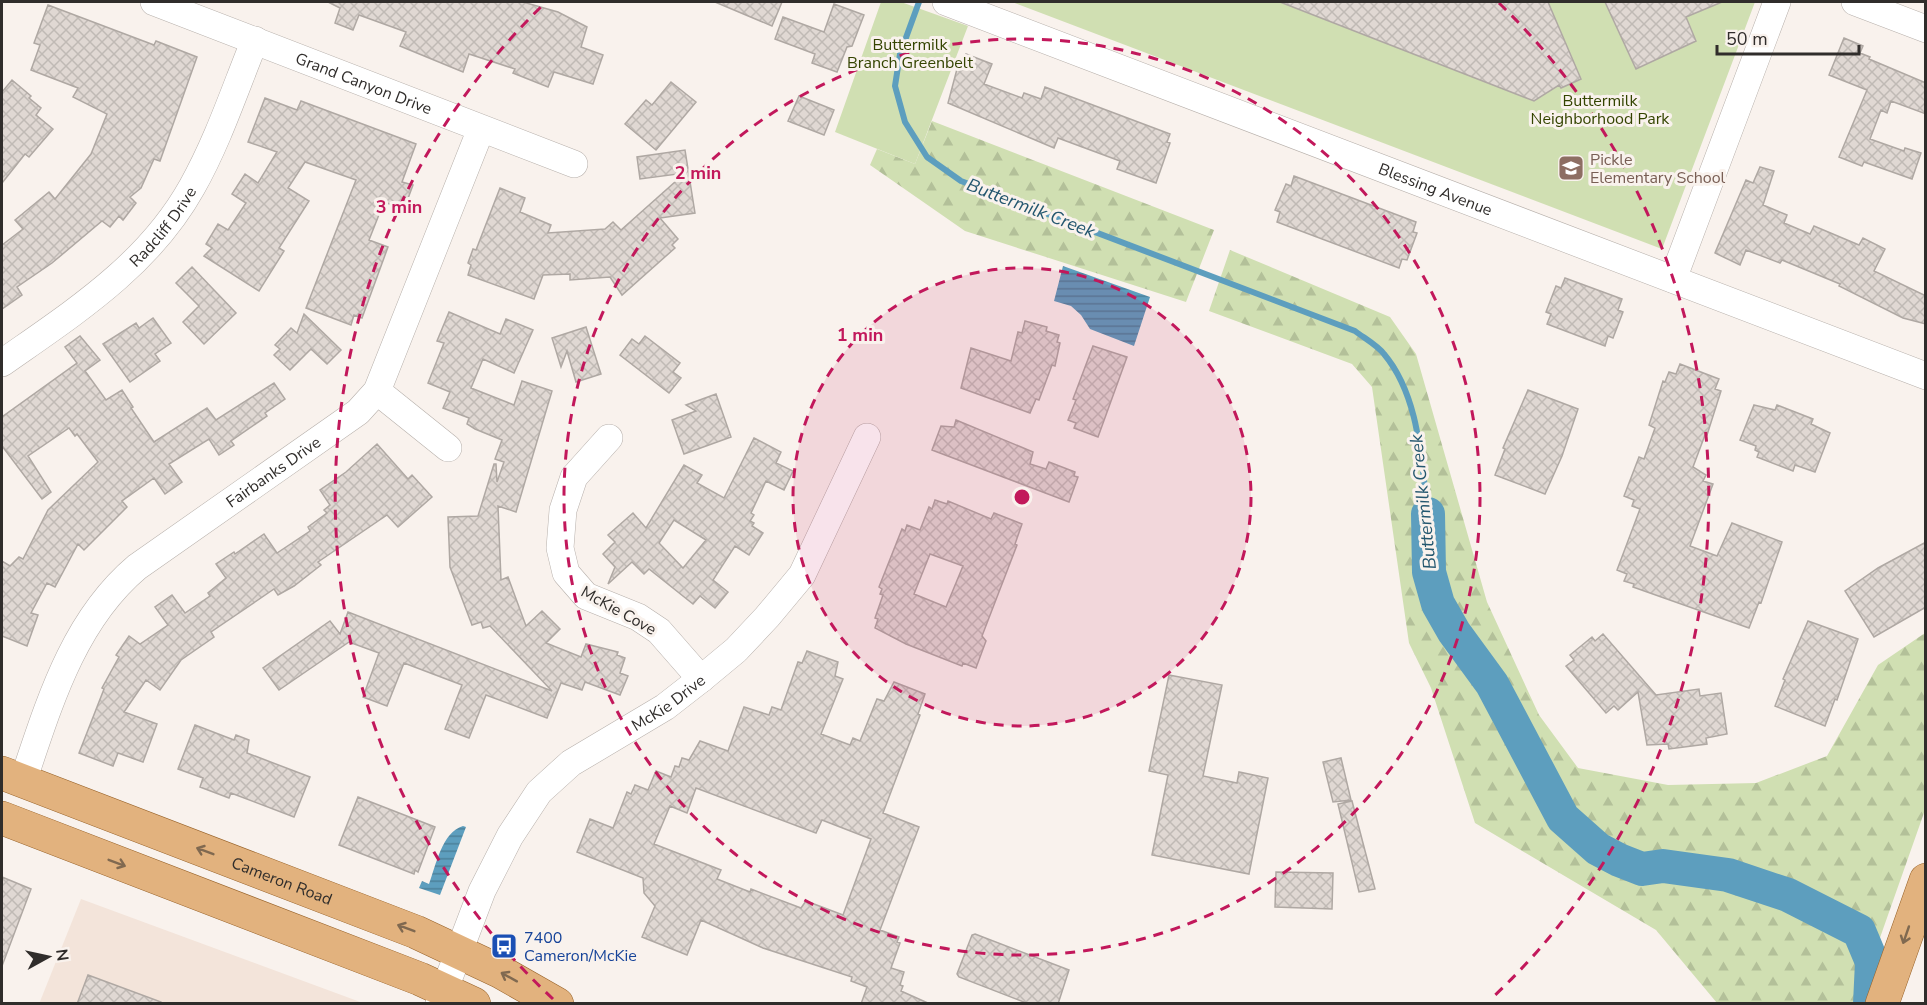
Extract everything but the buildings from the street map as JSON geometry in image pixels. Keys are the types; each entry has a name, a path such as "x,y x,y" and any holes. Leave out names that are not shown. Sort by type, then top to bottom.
{"main road":[{"name":"Cameron Road","path":"9,784 416,932 460,952 557,1004"},
{"path":"2,818 442,997 474,1004"},
{"path":"1882,1004 1926,880"}],"street":[{"name":"Grand Canyon Drive","path":"154,2 574,164"},
{"path":"1673,279 1777,2"},
{"path":"1855,2 1926,29"},
{"name":"Blessing Avenue","path":"953,4 1926,376"},
{"name":"Radcliff Drive","path":"2,363 100,293 161,232 191,189 205,163 255,40"},
{"name":"Fairbanks Drive","path":"9,784 88,624 114,586 137,567 358,412 377,391 481,129"},
{"path":"377,391 448,448"},
{"name":"McKie Drive","path":"442,997 499,856 539,792 571,763 665,706 736,650 802,575 867,437"},
{"name":"McKie Cove","path":"609,438 574,477 563,510 560,548 566,573 586,596 638,617 659,631 701,679"}],"shaded area":[{"path":"81,899 363,1003 39,1004"}],"green space":[{"name":"Buttermilk Branch Greenbelt","path":"881,2 901,2 968,26 915,164 835,132"},
{"name":"Buttermilk Neighborhood Park","path":"1012,2 1755,2 1662,249"},
{"path":"932,121 1214,230 1186,302 965,231 870,165 877,149 915,164"},
{"path":"1230,250 1390,317 1416,354 1487,602 1539,715 1578,768 1668,785 1756,783 1827,756 1878,665 1925,633 1925,810 1857,1003 1717,1003 1656,930 1475,823 1431,688 1409,643 1372,387 1352,364 1209,311"}],"water":[{"path":"1063,266 1150,297 1134,346 1090,329 1081,315 1071,306 1054,301"},
{"path":"466,827 440,895 419,888 422,881 429,884 445,842 456,829"}],"waterway":[{"name":"Buttermilk Creek","path":"919,2 900,54 895,86 905,122 927,157 961,181 1355,331 1384,354 1405,390 1417,431 1428,514"},
{"name":"Buttermilk Creek","path":"1428,514 1429,572 1438,604 1454,632 1492,684 1563,818 1598,849 1642,869 1663,866 1728,875 1788,895 1859,931 1872,962 1870,1004"}],"place":[{"name":"Pickle Elementary School","path":"1571,168"},
{"name":"7400 Cameron/McKie","path":"504,946"}]}
